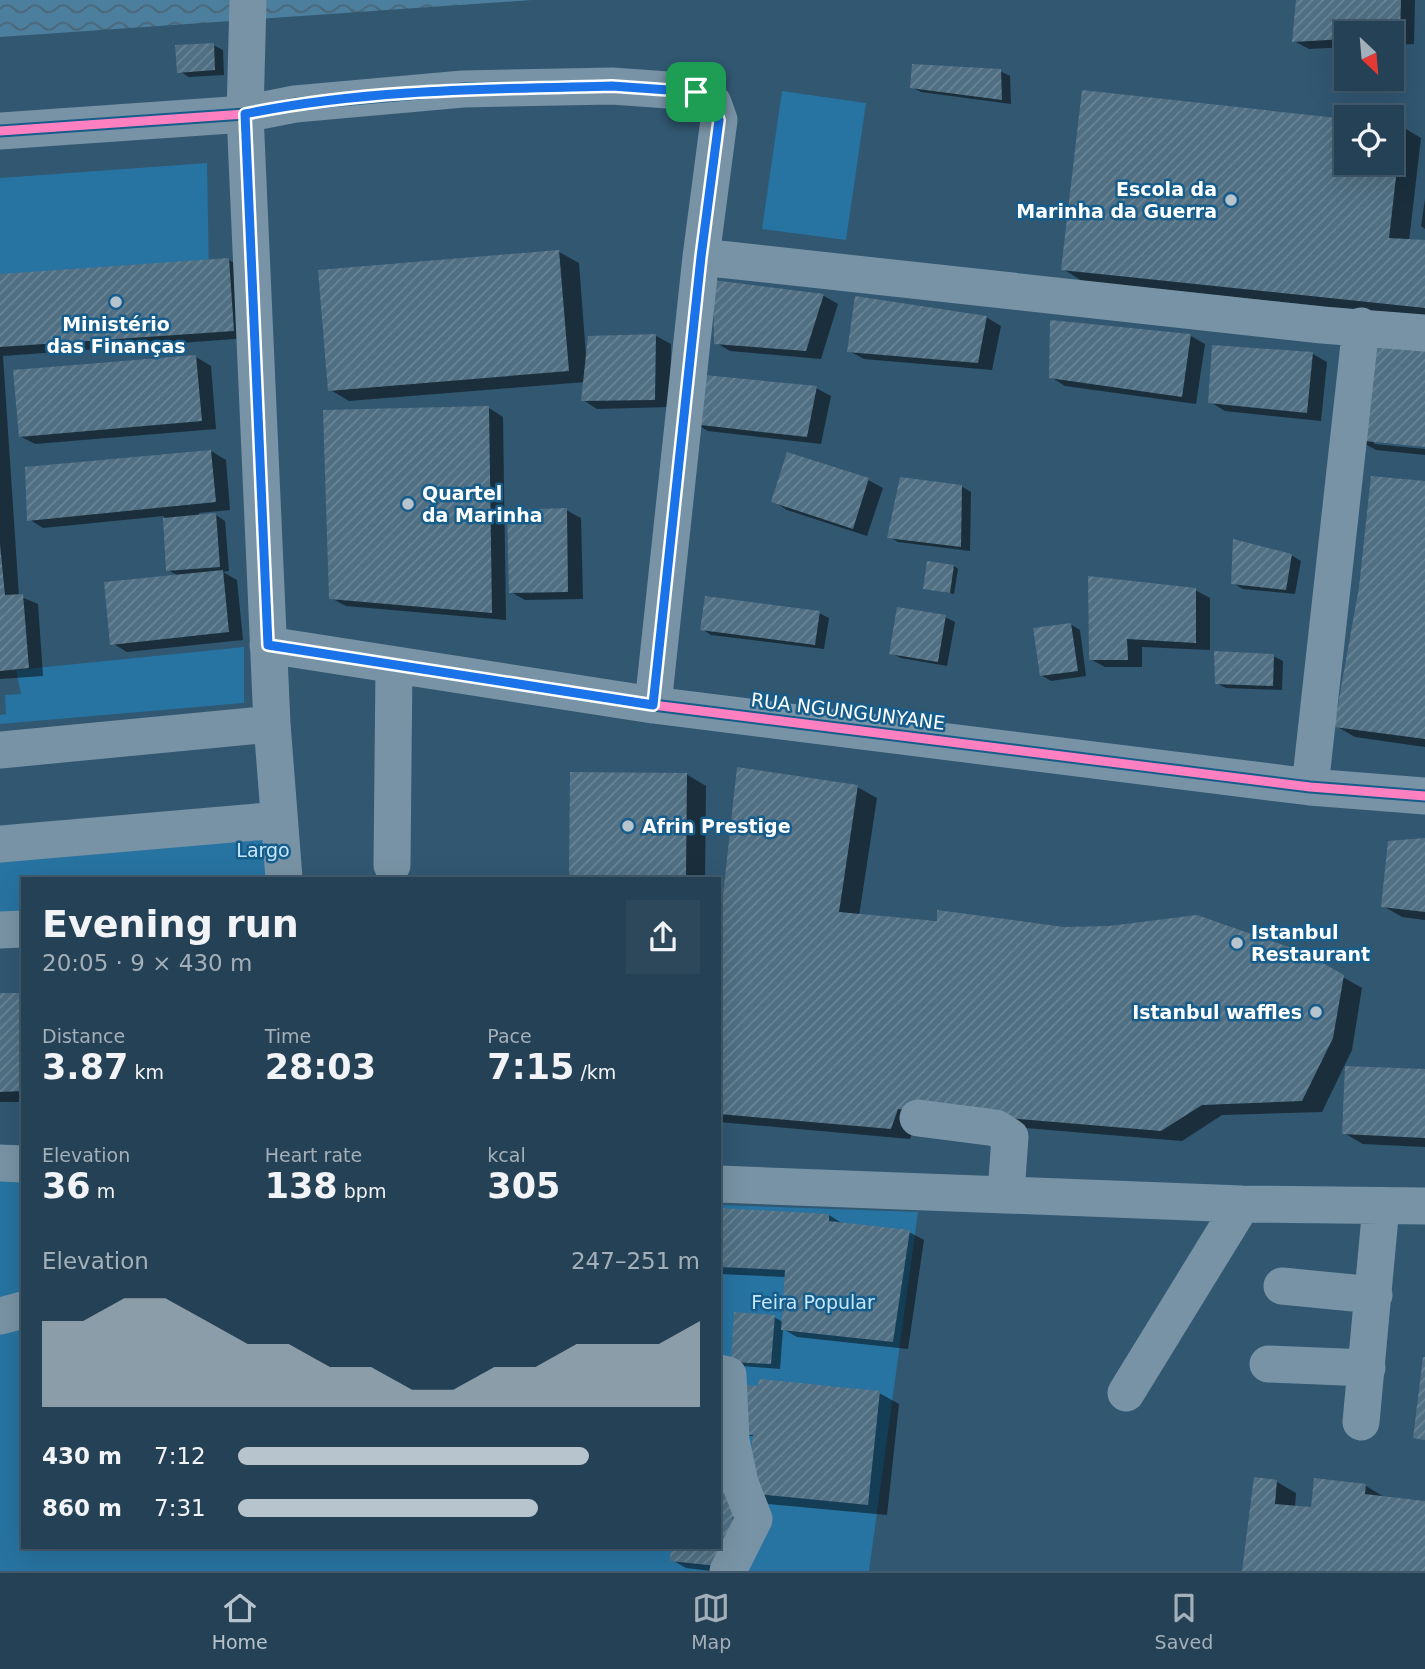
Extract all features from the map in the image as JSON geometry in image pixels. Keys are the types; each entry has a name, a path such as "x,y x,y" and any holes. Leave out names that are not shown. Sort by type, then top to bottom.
{"street":[{"path":"248,0 245,114 272,724 284,877"},
{"path":"0,131 245,114 295,104 463,89 612,86 696,92 713,103 719,120 701,257 653,705"},
{"path":"701,257 1322,325 1425,333"},
{"path":"1310,787 1361,326"},
{"name":"RUA NGUNGUNYANE","path":"268,645 653,705 1310,787 1425,796"},
{"path":"392,865 394,665"},
{"path":"0,750 272,724"},
{"path":"0,844 279,820"},
{"path":"0,930 21,929"},
{"path":"918,1118 996,1128 1010,1138 1006,1193"},
{"path":"0,1163 21,1164"},
{"path":"721,1184 1242,1204 1425,1206"},
{"path":"1126,1394 1242,1204"},
{"path":"1361,1422 1381,1206"},
{"path":"1282,1286 1374,1295"},
{"path":"0,1316 21,1311"},
{"path":"1268,1364 1367,1367"},
{"path":"721,1373 728,1375 731,1440 740,1483 754,1519 729,1570"}],"green space":[{"path":"782,91 866,103 846,240 762,229"},
{"path":"207,163 209,275 0,293 0,178"},
{"path":"244,647 244,703 0,724 0,715 6,714 5,695 21,694 16,670"},
{"name":"Largo","path":"279,820 293,877 21,877 21,929 0,930 0,844"},
{"name":"Feira Popular","path":"0,1180 21,1181 21,1549 721,1549 721,1205 918,1212 869,1571 0,1571"}],"water":[{"path":"0,0 532,0 0,37"}],"building":[{"path":"1296,0 1401,0 1400,21 1334,21 1334,40 1292,42"},
{"path":"214,43 215,70 177,73 175,45"},
{"path":"912,64 1001,69 1002,100 910,88"},
{"name":"Escola da Marinha da Guerra","path":"1082,90 1334,118 1334,175 1396,175 1389,238 1425,240 1425,308 1061,270"},
{"path":"559,250 569,371 328,391 318,270"},
{"name":"Ministério das Finanças","path":"229,258 234,331 0,347 0,274"},
{"path":"713,280 824,294 806,351 714,344"},
{"path":"855,296 987,316 978,363 847,352"},
{"path":"1050,320 1191,334 1182,397 1049,378"},
{"path":"656,334 655,400 581,401 588,336"},
{"path":"1365,344 1425,351 1425,447 1354,440"},
{"path":"1212,345 1313,352 1307,413 1208,403"},
{"path":"196,355 202,421 19,437 13,370"},
{"path":"694,374 817,386 807,437 692,424"},
{"name":"Quartel da Marinha","path":"489,406 492,613 329,599 323,410"},
{"path":"211,450 216,502 27,521 25,467"},
{"path":"787,452 869,478 853,529 771,502"},
{"path":"1371,476 1425,481 1425,739 1334,727 1359,587"},
{"path":"900,477 962,485 961,547 887,538"},
{"path":"567,508 568,592 509,593 507,510"},
{"path":"216,513 220,567 166,571 163,518"},
{"path":"1233,539 1292,554 1286,590 1231,584"},
{"path":"0,544 5,595 23,594 29,668 0,671"},
{"path":"927,561 954,565 950,593 923,589"},
{"path":"223,570 229,632 110,645 104,582"},
{"path":"1088,576 1196,588 1196,643 1127,639 1128,660 1089,660"},
{"path":"705,596 820,611 815,645 700,630"},
{"path":"897,607 946,615 938,662 889,654"},
{"path":"1071,623 1078,671 1040,676 1033,628"},
{"path":"1214,651 1274,654 1273,686 1215,684"},
{"path":"737,767 858,785 839,912 937,921 937,910 1064,927 1109,926 1197,915 1303,952 1344,975 1333,1038 1302,1101 1202,1105 1161,1131 898,1109 891,1129 721,1114 721,914"},
{"name":"Afrin Prestige","path":"570,772 687,773 686,877 569,877"},
{"path":"1425,838 1425,912 1381,907 1388,841"},
{"path":"0,993 21,993 21,1091 0,1092"},
{"path":"1345,1066 1425,1069 1425,1138 1342,1134"},
{"path":"721,1208 829,1214 829,1221 910,1230 893,1342 781,1330 785,1270 721,1267"},
{"path":"734,1312 775,1315 771,1364 731,1362"},
{"path":"1425,1357 1425,1440 1413,1438"},
{"path":"759,1379 880,1391 868,1505 746,1493 753,1435 735,1434 738,1384 758,1386"},
{"path":"721,1472 738,1475 727,1567 670,1561 671,1549 721,1549"},
{"path":"1254,1477 1277,1480 1275,1504 1311,1507 1314,1478 1366,1484 1365,1494 1425,1501 1425,1571 1242,1571"}],"cycle path":[{"path":"0,131 245,114 295,104 463,89 612,86 696,92 713,103 719,120 701,257 653,705"},
{"path":"268,645 653,705 1310,787 1425,796"}],"place":[{"name":"Escola da Marinha da Guerra","path":"1231,200"},
{"name":"Ministério das Finanças","path":"116,302"},
{"name":"Quartel da Marinha","path":"408,504"},
{"name":"Afrin Prestige","path":"628,826"},
{"name":"Istanbul Restaurant","path":"1237,943"},
{"name":"Istanbul waffles","path":"1316,1012"}],"route":[{"path":"612,86 696,92 713,103 719,120 701,257 653,705 268,645 245,114 295,104 463,89 612,86"}]}
